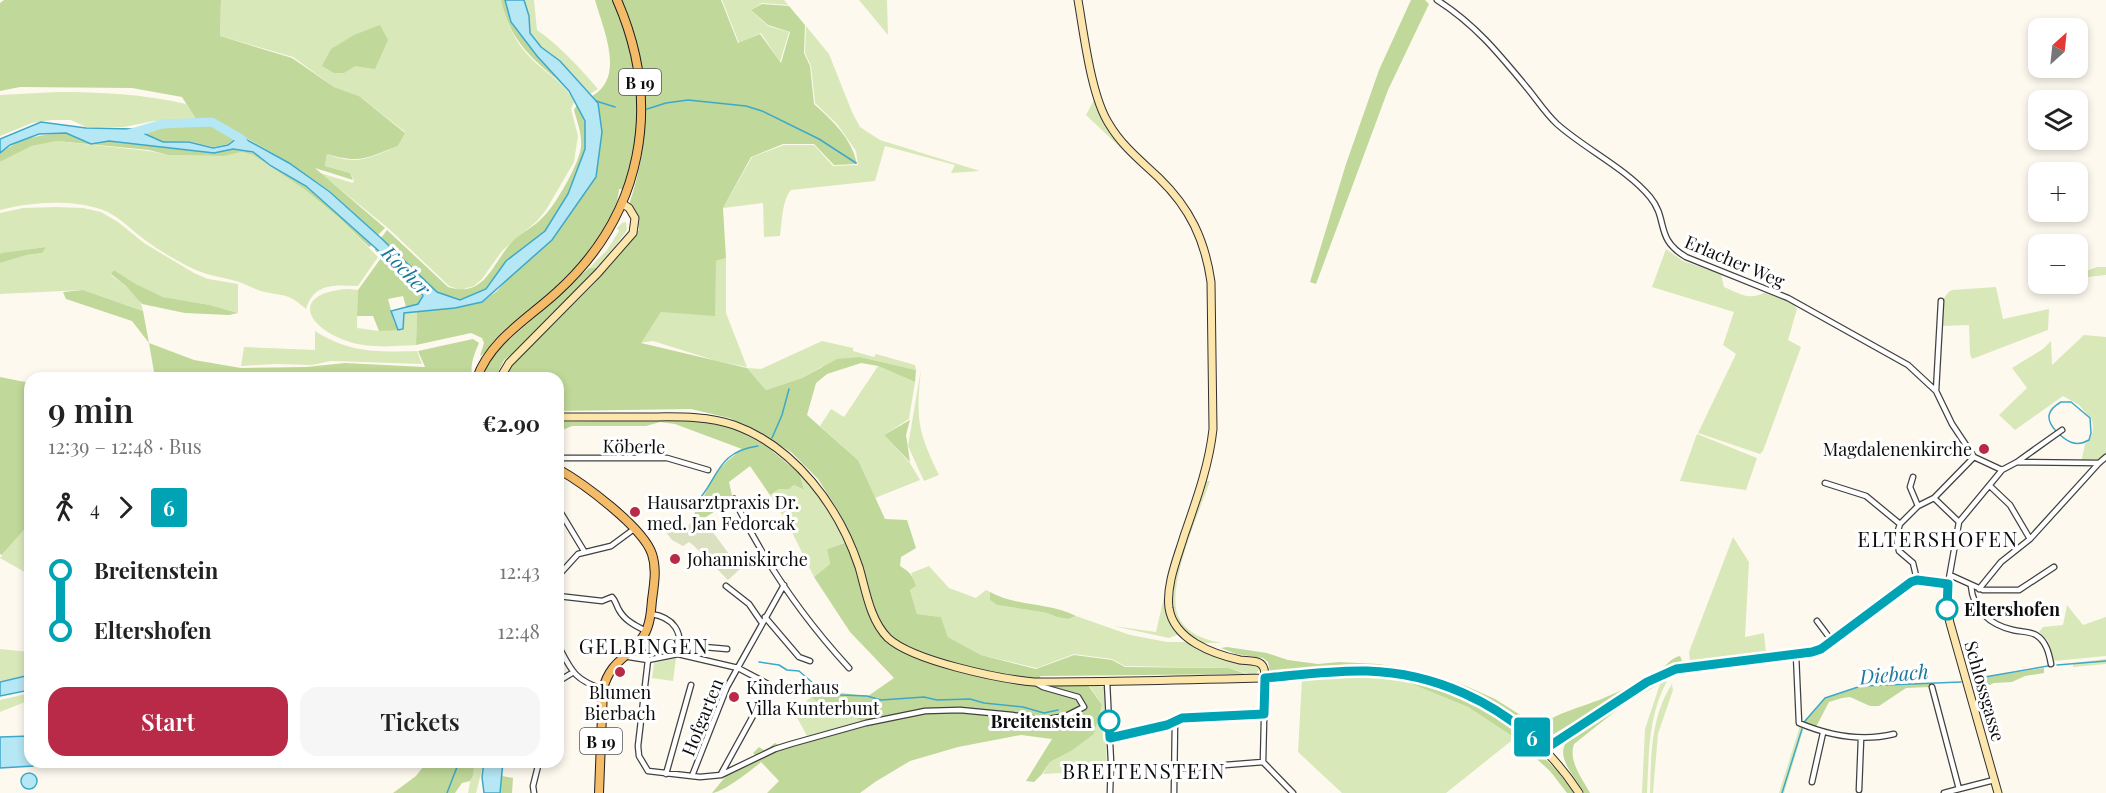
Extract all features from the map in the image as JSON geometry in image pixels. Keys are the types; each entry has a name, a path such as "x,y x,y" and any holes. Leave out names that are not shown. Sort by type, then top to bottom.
{"main road":[{"name":"B 19","path":"480,372 488,356 498,344 558,291 580,268 599,244 622,204 635,167 642,110 634,46 617,0"},
{"name":"B 19","path":"564,473 581,483 634,529 646,542 654,560 651,614 646,631 638,644 611,668 603,689 599,793"}],"street":[{"path":"1078,0 1097,96 1108,123 1125,147 1160,179 1180,203 1203,243 1208,262 1211,282 1213,429 1211,449 1174,571 1169,596 1170,613 1180,630 1191,640 1226,656 1259,663 1264,667 1263,762 1293,793"},
{"name":"Erlacher Weg","path":"1437,0 1476,28 1556,123 1636,183 1651,198 1657,208 1667,241 1673,249 1686,257 1788,298 1908,365 1936,391"},
{"path":"504,372 509,363 598,273 633,233 634,218 629,208 622,204"},
{"path":"1941,301 1936,391 1952,424 1974,458 2002,470"},
{"path":"564,417 694,417 734,425 761,438 796,464 831,509 858,566 876,620 887,636 904,649 937,661 997,676 1034,682 1265,678 1366,671 1416,677 1469,695 1501,713 1532,736 1545,749 1579,793"},
{"path":"1934,498 1959,522 2002,470 2018,462 2061,431"},
{"path":"1979,588 2001,562 2030,539 2106,457"},
{"name":"Köberle","path":"564,458 667,458 708,470"},
{"path":"1917,580 1913,563 1899,551 1896,537 1900,524 1918,506 1934,498 1974,458"},
{"path":"2018,462 2099,463"},
{"path":"1913,477 1910,487 1918,506"},
{"path":"1825,483 1866,496 1900,524"},
{"path":"1990,486 2010,505 2030,539"},
{"path":"734,499 750,532 784,585 828,645 849,668"},
{"path":"564,518 584,551"},
{"name":"Schlossgasse","path":"1959,522 1948,584 1947,609 1998,793"},
{"path":"564,569 578,554 611,546 634,529"},
{"path":"1950,575 1979,588 2019,590 2054,567"},
{"path":"1545,749 1647,682 1676,669 1812,652 1832,641 1906,585 1917,580 1948,584"},
{"name":"Hofgarten","path":"692,776 727,687 784,585"},
{"path":"726,586 748,604 762,623"},
{"path":"1971,586 1975,604 1980,611 1997,625 2038,636 2046,645 2051,664"},
{"path":"564,598 615,600 625,617 632,624 646,631"},
{"path":"651,614 666,618 677,627 681,645 678,654"},
{"path":"765,617 799,657 810,661"},
{"path":"1817,621 1832,641"},
{"path":"638,644 648,660 639,756 648,771 666,774 721,775 791,744 866,723 925,711 960,710 1043,720 1066,716 1084,707 1078,697 1043,687 1034,682"},
{"path":"681,645 728,649"},
{"path":"623,656 648,660 678,654 738,668 770,685 721,775"},
{"path":"1796,655 1799,723 1823,733 1861,739 1894,734"},
{"path":"564,657 572,673 603,689"},
{"path":"564,678 572,673"},
{"path":"1107,682 1110,793"},
{"path":"666,774 691,685"},
{"path":"1932,687 1959,789"},
{"path":"1110,738 1192,717 1264,714"},
{"path":"1174,793 1175,721"},
{"path":"1812,782 1823,733"},
{"path":"1859,790 1861,739"},
{"path":"1175,769 1263,762"},
{"path":"534,793 533,786 538,768"},
{"path":"1944,793 1994,780"}],"green space":[{"path":"4,0 221,0 220,36 292,58 334,87 359,96 405,133 398,146 363,158 348,159 327,154 325,166 350,173 353,180 315,168 385,228 378,235 330,191 290,163 215,120 196,119 182,97 132,88 20,87 0,91 0,3"},
{"path":"221,0 501,0 508,24 520,46 566,89 574,102 571,109 578,136 574,162 546,210 537,221 502,251 482,279 474,286 460,290 449,286 388,228 320,173 353,183 354,180 350,173 325,166 327,154 347,160 371,157 398,146 405,132 359,96 334,87 293,57 220,36"},
{"path":"501,0 505,0 511,22 537,56 565,86 524,49 511,28"},
{"path":"524,0 534,0 537,30 562,50 598,89 590,94 560,61 541,47 530,32 529,16"},
{"path":"595,0 614,0 629,47 637,93 637,117 631,165 624,189 619,189 607,224 587,254 575,267 484,354 480,356 484,343 482,338 471,333 416,345 417,312 455,308 482,302 497,291 596,177 598,103 592,96 602,88 608,77 610,65 607,38"},
{"path":"622,0 721,0 738,43 760,34 781,63 790,32 768,25 751,10 762,4 789,6 805,25 804,53 810,66 814,104 835,124 846,139 857,164 834,165 814,144 783,144 751,157 723,208 726,258 716,261 715,316 661,312 641,343 747,368 766,390 802,378 837,359 860,357 916,370 915,382 878,366 861,363 827,374 816,383 807,415 858,460 885,519 907,520 916,548 901,557 900,566 911,574 915,583 916,586 910,590 917,614 941,617 948,637 981,655 1036,669 1074,655 1112,660 1125,667 1229,668 1246,674 1040,676 1039,674 1044,685 1088,685 1102,705 1094,734 1073,750 1050,762 1034,782 1026,781 1052,739 1021,735 958,747 910,761 860,793 767,793 779,781 761,762 730,785 712,793 726,776 758,759 753,753 759,747 765,751 775,743 780,746 866,724 811,697 815,686 841,693 868,696 894,678 850,632 814,577 830,564 827,549 853,540 838,510 818,479 791,452 729,418 691,409 564,411 564,372 507,372 594,284 639,230 636,212 629,205 642,152 645,102 639,52"},
{"path":"722,0 784,0 788,5 762,3 751,10 768,26 789,32 780,62 761,33 739,43"},
{"path":"859,0 887,0 888,35"},
{"path":"1411,0 1425,0 1429,4 1388,90 1316,284 1310,282 1346,164 1379,70"},
{"path":"380,25 388,40 375,69 355,66 344,73 334,73 322,66 331,49 354,35"},
{"path":"806,26 829,54 860,127 880,140 980,171 951,173 955,165 885,146 875,181 791,190 784,206 780,236 764,237 763,203 723,208 752,157 784,145 814,145 833,166 858,165 856,151 837,124 815,103 811,66 805,53"},
{"path":"57,92 122,94 186,104 196,119 154,121 124,127 86,127 71,120 52,120 32,123 0,136 0,95"},
{"path":"1094,100 1113,136 1123,146 1123,150 1086,115"},
{"path":"577,105 585,121 585,149 568,194 545,231 506,261 486,289 460,300 437,292 381,238 387,230 448,287 471,288 480,283 513,241 547,213 566,184 577,162 581,146 574,110"},
{"path":"168,126 211,126 235,139 228,144 213,147 189,141 163,142 145,134"},
{"path":"66,133 90,144 109,141 214,153 232,149 253,153 271,167 253,155 242,152 224,156 168,155 149,150 57,141 32,146 0,162 0,153 23,140"},
{"path":"57,141 168,155 224,156 242,152 253,155 304,189 337,216 378,257 358,286 326,287 314,294 306,309 287,296 261,291 189,267 145,240 112,214 100,209 76,204 50,203 0,210 0,162 32,146"},
{"path":"271,167 306,186 372,245 369,247 337,216 304,189"},
{"path":"23,208 83,208 101,212 118,222 144,243 194,273 208,279 238,284 238,313 210,305 163,297 114,270 111,275 136,295 143,311 83,290 0,294 0,263 42,253 45,247 0,254 0,213"},
{"path":"626,222 627,230 599,268 589,268 607,250 619,231 617,228"},
{"path":"46,247 42,253 0,263 2,253"},
{"path":"375,247 418,286 423,296 418,304 406,307 403,296 388,299 394,322 398,330 401,330 379,331 373,316 357,316 358,290 381,258"},
{"path":"1666,249 1683,261 1721,274 1724,287 1749,296 1766,292 1793,303 1797,309 1788,340 1801,347 1760,454 1698,433 1736,354 1723,345 1734,312 1652,287"},
{"path":"726,258 726,313 747,367 717,361 653,341 640,343 661,312 716,261"},
{"path":"2106,267 2106,275 2088,277 2088,270"},
{"path":"589,268 599,268 518,349 504,360 498,372 484,372 501,347"},
{"path":"114,270 163,297 210,305 238,313 229,315 185,313 142,304 126,286 111,274"},
{"path":"1996,287 2003,319 2049,309 2048,330 1972,359 1969,325 1942,326 1941,306 1948,292 1952,290"},
{"path":"83,290 143,311 149,343 132,321 66,299 63,292"},
{"path":"358,290 357,328 379,331 403,319 404,313 417,312 416,345 356,344 332,335 321,327 313,319 310,311 312,303 318,296 331,291"},
{"path":"315,331 340,344 364,350 417,351 422,364 331,361 312,365 241,366 244,347 315,350"},
{"path":"2084,335 2106,337 2106,457 2099,463 2081,463 2085,444 2092,434 2092,420 2079,405 2063,396 2015,430 1999,415 2027,388 2012,368 2043,349 2051,341 2052,365"},
{"path":"473,339 479,343 474,356 472,372 154,372 149,343 194,360 241,368 306,367 345,363 425,367 418,351"},
{"path":"822,341 853,348 853,351 874,357 876,354 915,365 916,370 860,357 821,367 802,378 766,390 747,368 761,369"},
{"path":"878,366 915,382 909,419 884,435 910,463 920,480 875,498 858,460 820,426 831,409 844,417"},
{"path":"921,369 920,424 926,446 939,475 924,481 908,446"},
{"path":"0,377 24,382 24,529 2,555 0,554"},
{"path":"689,419 733,428 765,445 799,473 804,490 794,485 789,489 779,489 770,495 750,466 729,482 733,500 701,520 695,515 694,505 704,496 715,474 742,449 675,424 660,422 646,426 572,426 564,429 564,422"},
{"path":"910,420 906,435 910,462 884,435"},
{"path":"1697,434 1757,458 1746,490 1680,481"},
{"path":"799,473 825,506 846,542 827,549 830,564 814,577 789,526 770,495 779,489 789,489 794,485 803,490"},
{"path":"1206,481 1210,481 1180,570 1176,589 1176,605 1179,618 1187,628 1203,638 1222,643 1202,643 1187,633 1178,621 1172,604 1182,553"},
{"path":"695,515 715,535 740,569 728,580 693,545 689,542 683,546 672,540 662,527 672,519 685,532"},
{"path":"24,529 24,572 0,558"},
{"path":"1733,537 1749,562 1745,637 1764,633 1766,654 1690,661 1689,652"},
{"path":"1175,549 1178,549 1167,595 1180,632 1169,638 1113,626 1156,632"},
{"path":"929,566 949,588 976,598 986,590 990,592 990,600 997,605 1047,613 1068,619 1076,616 1130,635 1167,642 1186,642 1225,660 1256,666 1259,670 1256,674 1248,674 1229,668 1125,666 1112,659 1074,654 1037,668 981,655 948,637 941,617 917,614 910,590 916,586 911,573"},
{"path":"990,592 1000,597 1055,608 1076,616 1068,619 1047,613 997,605 990,600"},
{"path":"2067,605 2083,625 2106,617 2106,656 2054,661 2048,641 2039,632 2043,627 2063,625"},
{"path":"1227,647 1318,664 1339,662 1379,664 1417,671 1466,686 1495,699 1533,723 1528,726 1492,702 1472,692 1410,670 1367,666 1270,672 1268,662 1263,658 1236,654 1221,648"},
{"path":"0,649 24,651 24,676 0,681"},
{"path":"1680,656 1682,661 1631,688 1554,734 1545,737 1535,732 1548,721 1632,686"},
{"path":"676,658 673,681 652,678 654,663"},
{"path":"2106,659 2106,664 2073,667 2073,663"},
{"path":"2044,668 2044,673 2025,676 2012,682 1994,683 1983,688 1974,686 1972,679"},
{"path":"1361,673 1402,677 1407,682 1468,707 1515,738 1446,793 1342,793 1298,752 1302,679"},
{"path":"1402,677 1436,686 1465,698 1521,733 1515,738 1468,707 1407,682"},
{"path":"1666,677 1667,681 1653,722 1647,793 1642,793 1645,729 1660,684 1627,702 1625,700 1648,685"},
{"path":"1933,683 1930,687 1906,688 1879,706 1870,706 1850,697 1842,698 1829,702 1816,727 1803,722 1825,698 1862,686"},
{"path":"1672,684 1673,690 1658,734 1653,793 1650,793 1656,723 1665,696"},
{"path":"1089,685 1104,687 1107,770 1043,774 1050,762 1073,750 1094,734 1102,705"},
{"path":"24,694 24,702 0,712 0,700"},
{"path":"811,697 824,706 863,722 807,736 794,712"},
{"path":"1625,700 1627,702 1574,744 1574,763 1590,793 1584,793 1565,762 1563,755 1567,740 1575,732"},
{"path":"1800,726 1804,727 1784,793 1779,793"},
{"path":"1524,737 1558,772 1574,793 1567,793 1550,771 1519,743"},
{"path":"422,768 474,768 470,781 462,783 455,793 393,793 416,776"},
{"path":"473,768 482,768 476,793 468,793"},
{"path":"502,776 513,778 512,793 500,793"}],"water":[{"name":"Kocher","path":"505,0 524,0 529,16 530,33 541,47 560,61 598,103 602,132 596,177 552,240 482,302 455,308 404,313 403,329 398,330 391,311 418,304 423,296 418,286 306,186 271,166 253,152 233,149 214,153 109,141 91,144 66,133 39,134 10,145 0,153 0,139 41,122 86,128 134,129 163,142 189,142 213,148 228,145 240,136 289,163 330,192 437,292 460,300 486,289 506,261 545,231 568,194 585,149 585,121 569,91 537,56 511,22"},
{"path":"24,676 24,691 0,696 0,682"},
{"path":"24,736 24,767 0,768 0,737"},
{"path":"483,768 502,768 500,793 484,793"},
{"path":"29,773 37,781 29,789 21,781"}],"waterway":[{"path":"647,109 688,100 746,106 762,111 819,139 856,163"},
{"path":"596,101 615,107"},
{"path":"128,134 162,124 212,122 241,139 245,145"},
{"path":"772,438 782,415 789,389"},
{"path":"2061,402 2071,402 2090,418 2089,440 2079,443 2071,442 2063,438 2052,427 2049,419 2050,412 2061,402"},
{"path":"695,504 725,461 733,454 758,446"},
{"name":"Diebach","path":"2057,665 2106,661"},
{"path":"759,662 799,671 821,690 841,695 867,696 881,700 924,697 937,700 970,699 984,703 1023,707 1044,713 1058,710"},
{"name":"Diebach","path":"1973,679 2048,666"},
{"name":"Diebach","path":"1805,721 1825,698 1861,686 1961,682"},
{"name":"Diebach","path":"1782,793 1802,729"},
{"path":"447,793 457,768"}],"bus line":[{"name":"6","path":"1109,721 1110,738 1167,725 1182,718 1264,714 1265,678 1341,672 1383,672 1435,682 1469,695 1501,713 1545,749 1647,682 1676,669 1796,655 1821,649 1911,582 1917,580 1948,584 1947,609"}],"place":[{"name":"Magdalenenkirche","path":"1984,449"},
{"name":"Hausarztpraxis Dr. med. Jan Fedorcak","path":"635,512"},
{"name":"Johanniskirche","path":"675,559"},
{"name":"Eltershofen","path":"1947,609"},
{"name":"Blumen Bierbach","path":"620,672"},
{"name":"Kinderhaus Villa Kunterbunt","path":"734,697"},
{"name":"Breitenstein","path":"1109,721"}],"district":[{"name":"ELTERSHOFEN","path":"1938,538"},
{"name":"GELBINGEN","path":"644,645"},
{"name":"BREITENSTEIN","path":"1144,770"}]}
